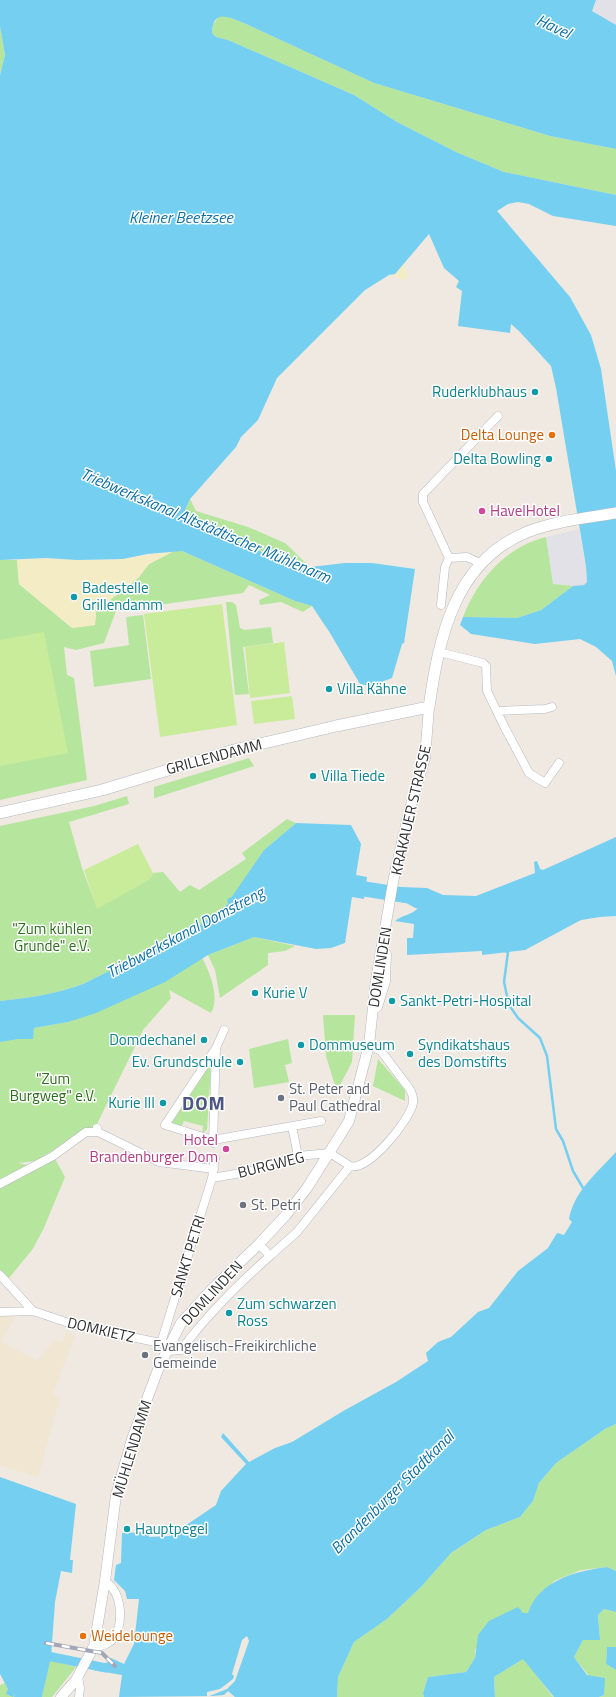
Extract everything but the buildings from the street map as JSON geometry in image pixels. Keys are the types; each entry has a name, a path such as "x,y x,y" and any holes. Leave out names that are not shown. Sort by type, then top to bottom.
{"main road":[{"name":"KRAKAUER STRASSE","path":"429,707 439,652 450,613 462,589 482,564 497,550 519,536 537,529 568,521 616,513"},
{"name":"GRILLENDAMM","path":"0,813 102,790 234,750 348,723 429,707"}],"street":[{"path":"441,604 445,567 449,558 423,502 423,494 498,416"},
{"path":"449,558 467,557 482,564"},
{"path":"439,652 483,663 486,666 488,673 487,691 529,772 545,783 559,763"},
{"name":"KRAKAUER STRASSE","path":"387,920 394,877 409,812 425,758 429,707"},
{"path":"497,711 545,709 552,707"},
{"name":"DOMLINDEN","path":"350,1166 297,1232 236,1286 194,1333 181,1350 166,1346 188,1314 214,1286 259,1244 286,1216 330,1153 349,1120 369,1045 376,980 387,920"},
{"path":"224,1030 216,1048 165,1125 213,1142 321,1120"},
{"path":"330,1153 350,1166 355,1168 360,1166 377,1154 400,1125 413,1104 413,1095 409,1088 381,1051 369,1045"},
{"path":"213,1142 216,1048"},
{"path":"292,1126 298,1156"},
{"name":"BURGWEG","path":"0,1184 53,1156 86,1132 97,1130 159,1162 213,1174 247,1172 298,1156 330,1153"},
{"name":"SANKT PETRI","path":"166,1346 213,1174 215,1158"},
{"path":"259,1244 270,1256"},
{"name":"DOMKIETZ","path":"0,1275 33,1311"},
{"name":"DOMKIETZ","path":"0,1312 33,1311 75,1325 166,1346"},
{"name":"MÜHLENDAMM","path":"60,1697 79,1675 91,1651 97,1634 116,1495 132,1438 166,1346"},
{"path":"91,1651 106,1645 114,1638 118,1624 120,1608 118,1597 112,1586 105,1581"},
{"name":"MÜHLENDAMM","path":"79,1675 79,1697"}],"shaded area":[{"path":"596,0 616,0 616,25 591,11"},
{"path":"579,529 586,566 587,582 584,585 573,586 553,585 546,537"},
{"path":"16,1315 1,1341 37,1361 55,1340 62,1343 67,1331 75,1336 53,1393 59,1401 38,1477 0,1466 0,1317"}],"green space":[{"path":"219,16 226,16 246,24 374,83 550,136 616,149 616,195 504,172 456,152 397,122 354,95 228,40 216,37 212,33 213,25"},
{"path":"0,26 5,55 0,75"},
{"path":"190,499 196,511 248,527 285,543 311,568 302,568 292,565 193,520 185,510"},
{"path":"546,537 553,584 573,586 541,610 517,618 463,617 477,590 495,566 518,548"},
{"path":"174,551 182,551 295,601 312,606 303,612 281,602 260,605 259,600 270,595 249,585 243,593 144,607 142,601 119,603 104,643 76,650 64,647 67,675 74,678 87,780 0,800 0,560 17,560 19,584 72,628 95,625 96,611 139,577 149,564"},
{"path":"226,602 232,602 236,605 240,628 245,630 271,627 273,643 243,647 249,694 235,695"},
{"path":"222,604 237,725 160,737 144,614"},
{"path":"143,615 151,679 94,687 90,651 129,645 126,617"},
{"path":"44,632 68,753 0,766 0,640"},
{"path":"284,642 290,693 250,698 245,647"},
{"path":"292,696 295,719 254,724 251,701"},
{"path":"249,758 254,766 154,799 154,787"},
{"name":"\"Zum kühlen Grunde\" e.V.","path":"127,796 129,804 69,822 82,868 97,908 151,877 153,873 163,872 180,892 190,885 199,890 246,859 242,853 287,819 296,823 264,850 228,904 197,927 83,984 42,995 0,1001 0,826 94,806"},
{"path":"138,844 153,873 149,880 97,909 84,870"},
{"path":"254,937 295,946 285,951 268,953 268,965 220,998 215,970 208,955"},
{"name":"\"Zum Burgweg\" e.V.","path":"202,958 213,985 215,1000 211,1013 169,990 171,998 143,1030 96,1126 85,1130 36,1161 18,1163 38,1167 54,1157 65,1177 43,1230 32,1250 9,1278 0,1270 0,1042 18,1038 32,1039 34,1028 68,1022 185,968"},
{"path":"323,1015 355,1015 352,1062 338,1089 336,1089 326,1056"},
{"path":"288,1039 292,1063 285,1065 289,1082 254,1088 249,1049"},
{"path":"378,1059 405,1090 405,1101 373,1086"},
{"path":"209,1065 211,1067 207,1130 202,1133 203,1126 184,1121 181,1127 171,1124 170,1121 183,1102 185,1103 190,1096 188,1094 199,1077 201,1078 206,1071 204,1069"},
{"path":"616,1424 616,1571 607,1567 581,1570 554,1581 528,1613 523,1613 475,1650 475,1658 466,1672 428,1677 423,1693 424,1697 337,1697 338,1677 354,1642 387,1619 421,1587 450,1554 486,1530 520,1517 533,1501 539,1483 556,1463 605,1429"},
{"path":"604,1609 616,1612 616,1647 607,1647 606,1664 616,1670 616,1697 599,1697 604,1695 574,1657 583,1640 600,1640 598,1615"},
{"path":"524,1658 554,1697 495,1697 494,1677"},
{"path":"50,1660 76,1667 52,1697 42,1697"},
{"path":"5,1683 8,1689 15,1693 14,1697 0,1697 0,1685"}],"sand":[{"path":"403,264 408,277 405,280 389,275 395,274"},
{"name":"Badestelle Grillendamm","path":"174,551 149,564 139,577 96,611 95,625 72,628 19,584 17,560 109,560"}],"water":[{"name":"Kleiner Beetzsee","path":"0,0 596,0 592,11 616,25 616,149 550,136 374,83 228,17 223,16 215,20 212,33 216,37 228,40 354,95 397,122 456,152 504,172 616,195 616,226 553,216 529,204 518,202 508,204 497,211 570,297 591,335 601,369 616,471 616,676 612,661 596,647 580,639 535,644 471,634 460,625 463,617 517,618 541,610 573,586 584,585 587,582 586,566 551,366 511,324 510,333 458,326 462,291 456,287 459,281 444,268 429,234 395,274 389,275 365,290 277,378 258,420 241,437 236,447 190,499 185,510 193,520 217,530 247,546 302,568 345,563 372,563 415,569 404,643 402,644 392,678 371,686 360,684 312,606 295,601 182,551 147,554 123,559 77,560 46,558 0,560 0,75 5,55 0,26"},
{"path":"296,823 351,825 361,844 356,875 367,877 364,899 352,897 345,943 331,948 316,949 254,937 208,955 165,982 96,1013 68,1022 34,1028 33,1039 18,1039 0,1042 0,1001 42,995 83,984 197,927 228,904 227,900 230,897 231,898 264,850"},
{"path":"616,837 616,916 581,920 525,950 482,955 482,951 407,955 407,938 413,938 414,924 395,921 418,908 415,904 398,900 400,887 427,888 443,895 476,896 535,873 534,862 537,861 540,869 543,870"},
{"name":"Brandenburger Stadtkanal","path":"616,1152 616,1424 605,1429 556,1463 539,1483 533,1501 520,1517 486,1530 451,1553 421,1587 387,1619 354,1642 338,1677 337,1697 235,1697 228,1691 224,1695 212,1696 119,1697 122,1675 93,1670 96,1663 99,1663 100,1665 108,1662 108,1659 111,1658 124,1664 134,1644 139,1599 127,1599 125,1591 114,1580 116,1565 121,1563 122,1533 149,1532 149,1537 170,1536 216,1505 221,1491 246,1464 221,1437 223,1433 249,1462 275,1448 292,1442 345,1410 396,1382 428,1361 426,1353 438,1342 451,1337 478,1312 489,1308 518,1271 548,1248 557,1233 564,1235 572,1222 569,1219 581,1191"},
{"path":"0,1477 76,1504 70,1560 73,1560 72,1573 61,1571 55,1602 51,1657 42,1697 14,1697 15,1693 13,1697 6,1694 8,1689 0,1674"},
{"path":"607,1567 616,1571 616,1612 604,1609 598,1615 600,1640 583,1640 574,1657 587,1675 605,1678 604,1695 599,1697 554,1697 523,1659 494,1677 495,1697 424,1697 423,1693 428,1677 466,1672 475,1658 478,1635 489,1621 518,1607 523,1613 528,1613 533,1602 541,1592 560,1579 583,1571"},
{"path":"607,1647 616,1647 616,1670 606,1664"}],"pier":[{"path":"247,1636 249,1641 235,1681 227,1689 207,1697 207,1692 220,1689 233,1679 234,1676 232,1674 242,1640"}],"waterway":[{"name":"Triebwerkskanal Domstreng","path":"346,886 409,896 418,901"},
{"path":"505,951 508,952 504,982 509,1005 518,1018 540,1038 547,1056 556,1129 563,1141 573,1171 583,1188"},
{"path":"38,1654 106,1668"}],"railway":[{"path":"46,1643 102,1653 115,1666"}],"place":[{"name":"Ruderklubhaus","path":"535,392"},
{"name":"Delta Lounge","path":"552,435"},
{"name":"Delta Bowling","path":"549,459"},
{"name":"HavelHotel","path":"482,511"},
{"name":"Badestelle Grillendamm","path":"74,597"},
{"name":"Villa Kähne","path":"329,689"},
{"name":"Villa Tiede","path":"313,776"},
{"name":"Kurie V","path":"255,993"},
{"name":"Sankt-Petri-Hospital","path":"392,1001"},
{"name":"Domdechanel","path":"204,1040"},
{"name":"Dommuseum","path":"301,1045"},
{"name":"Syndikatshaus des Domstifts","path":"410,1054"},
{"name":"Ev. Grundschule","path":"240,1062"},
{"name":"St. Peter and Paul Cathedral","path":"281,1098"},
{"name":"Kurie III","path":"163,1103"},
{"name":"Hotel Brandenburger Dom","path":"226,1149"},
{"name":"St. Petri","path":"243,1205"},
{"name":"Zum schwarzen Ross","path":"229,1313"},
{"name":"Evangelisch-Freikirchliche Gemeinde","path":"145,1355"},
{"name":"Hauptpegel","path":"127,1529"},
{"name":"Weidelounge","path":"83,1636"}],"district":[{"name":"DOM","path":"204,1103"}],"water label":[{"name":"Havel","path":"554,26"},
{"name":"Triebwerkskanal Altstädtischer Mühlenarm","path":"206,525"}]}
